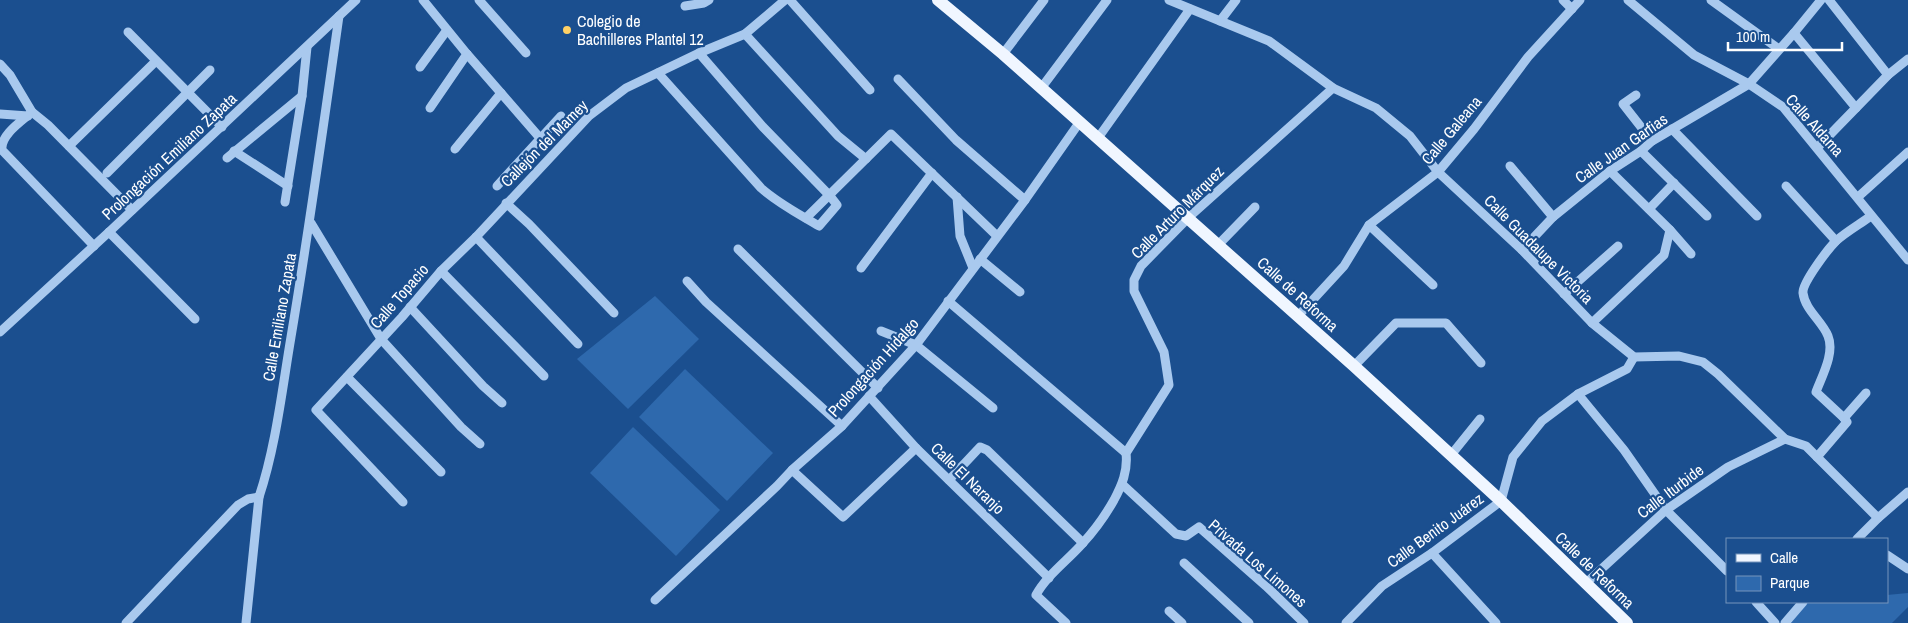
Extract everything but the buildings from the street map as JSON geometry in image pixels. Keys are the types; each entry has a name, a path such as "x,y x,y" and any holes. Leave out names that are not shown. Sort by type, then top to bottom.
{"main road":[{"name":"Calle de Reforma","path":"938,0 1042,87 1354,366 1501,501 1627,623"}],"street":[{"name":"Prolongación Emiliano Zapata","path":"0,332 222,127 355,0"},
{"path":"423,0 540,138"},
{"path":"479,0 526,53"},
{"path":"685,6 709,0"},
{"name":"Callejón del Mamey","path":"506,203 588,116 626,88 700,52 745,34 785,0"},
{"path":"790,0 870,90"},
{"path":"1003,54 1044,0"},
{"path":"1042,87 1107,0"},
{"path":"1220,21 1236,0"},
{"path":"1563,0 1572,9"},
{"name":"Calle Galeana","path":"1298,316 1344,266 1369,225 1438,172 1474,129 1528,57 1580,0"},
{"name":"Calle Aldama","path":"1628,0 1694,55 1749,84 1783,107 1858,197 1871,216 1905,250 1908,260"},
{"path":"1711,0 1780,49"},
{"path":"1829,0 1888,75"},
{"name":"Calle Guadalupe Victoria","path":"1172,1 1269,42 1333,88 1376,108 1410,136 1438,172 1522,250 1592,323 1634,357"},
{"name":"Calle Juan Garfias","path":"1522,250 1553,217 1610,171 1652,142 1749,84 1794,33 1816,2"},
{"path":"1098,138 1190,9"},
{"name":"Calle Emiliano Zapata","path":"246,623 259,497 265,478 276,424 310,223 339,16"},
{"path":"420,67 448,30"},
{"path":"128,32 222,127"},
{"path":"1794,33 1856,108"},
{"path":"745,34 838,136 866,158"},
{"path":"285,202 302,96 307,47"},
{"path":"658,73 761,188 778,203 819,226 837,205 764,127 700,52"},
{"path":"430,108 467,54"},
{"path":"1817,148 1888,75 1908,59"},
{"path":"69,146 156,61"},
{"path":"0,64 10,75 30,114 69,146 132,210"},
{"path":"107,173 210,70"},
{"path":"898,78 956,140 1025,200"},
{"name":"Calle Arturo Márquez","path":"1066,623 1036,595 1040,588 1105,518 1123,485 1127,463 1126,453 1169,385 1164,352 1134,291 1134,280 1141,266 1188,218 1333,88"},
{"path":"455,149 501,93"},
{"path":"1636,95 1623,104 1652,142"},
{"path":"226,158 302,96"},
{"path":"0,114 30,114"},
{"path":"30,114 6,136 1,144 2,150 94,246"},
{"path":"497,186 561,116"},
{"name":"Prolongación Hidalgo","path":"655,600 792,470 842,426 878,388 916,345 1025,200 1079,122"},
{"path":"1672,130 1757,216"},
{"path":"806,218 891,134 997,236"},
{"path":"234,151 288,186"},
{"path":"1641,151 1707,216"},
{"path":"1858,197 1908,152"},
{"path":"1510,166 1553,217"},
{"path":"1610,171 1670,230 1691,254"},
{"path":"861,268 932,174"},
{"path":"1649,209 1674,183"},
{"path":"1786,186 1836,241"},
{"path":"957,197 960,236 973,268"},
{"path":"506,203 529,224 614,313"},
{"name":"Calle Topacio","path":"402,502 316,410 441,271 476,237 506,203"},
{"path":"1218,244 1254,207"},
{"path":"1817,457 1847,422 1816,392 1830,350 1828,337 1806,303 1803,291 1807,280 1836,241 1871,216"},
{"path":"310,223 381,339 461,427 480,444"},
{"path":"1369,225 1433,284"},
{"path":"1592,323 1664,256 1670,230"},
{"path":"109,232 195,319"},
{"path":"476,237 578,344"},
{"path":"1564,294 1618,246"},
{"path":"738,250 878,388"},
{"path":"980,259 1020,292"},
{"path":"441,271 544,376"},
{"path":"687,281 706,302 842,426"},
{"path":"948,301 1126,453"},
{"path":"410,307 484,386 502,402"},
{"path":"1354,366 1396,323 1446,322 1481,363"},
{"path":"881,330 916,345 993,408"},
{"path":"1634,357 1679,356 1703,362 1718,374 1785,439 1806,446 1878,518"},
{"name":"Calle Benito Juárez","path":"1346,623 1382,586 1432,554 1501,501 1513,457 1542,421 1578,394 1627,369 1634,357"},
{"path":"347,377 440,472"},
{"path":"1844,418 1866,393"},
{"path":"1578,394 1624,450 1666,510 1726,570"},
{"name":"Calle El Naranjo","path":"869,396 916,448 1049,578"},
{"path":"1451,455 1480,419"},
{"name":"Calle Iturbide","path":"1585,584 1666,510 1728,467 1785,439"},
{"path":"949,480 980,447 987,450 1083,543"},
{"path":"792,470 843,517 916,448"},
{"name":"Privada Los Limones","path":"1123,485 1176,534 1186,536 1199,527 1266,586 1304,623"},
{"path":"1861,538 1878,518 1908,492"},
{"path":"126,623 238,505 248,499 259,497"},
{"path":"1432,554 1496,623"},
{"path":"1888,555 1908,569"},
{"path":"1184,563 1249,623"},
{"path":"1757,603 1775,623"},
{"path":"1785,623 1802,603"},
{"path":"1169,611 1182,623"}],"green space":[{"path":"655,296 699,339 628,409 577,359"},
{"path":"685,369 773,453 727,501 639,417"},
{"path":"633,427 720,510 676,556 590,473"},
{"path":"1908,593 1908,607 1892,623 1788,623 1805,603 1888,603 1888,595"}],"place":[{"name":"Colegio de Bachilleres Plantel 12","path":"567,30"}]}
